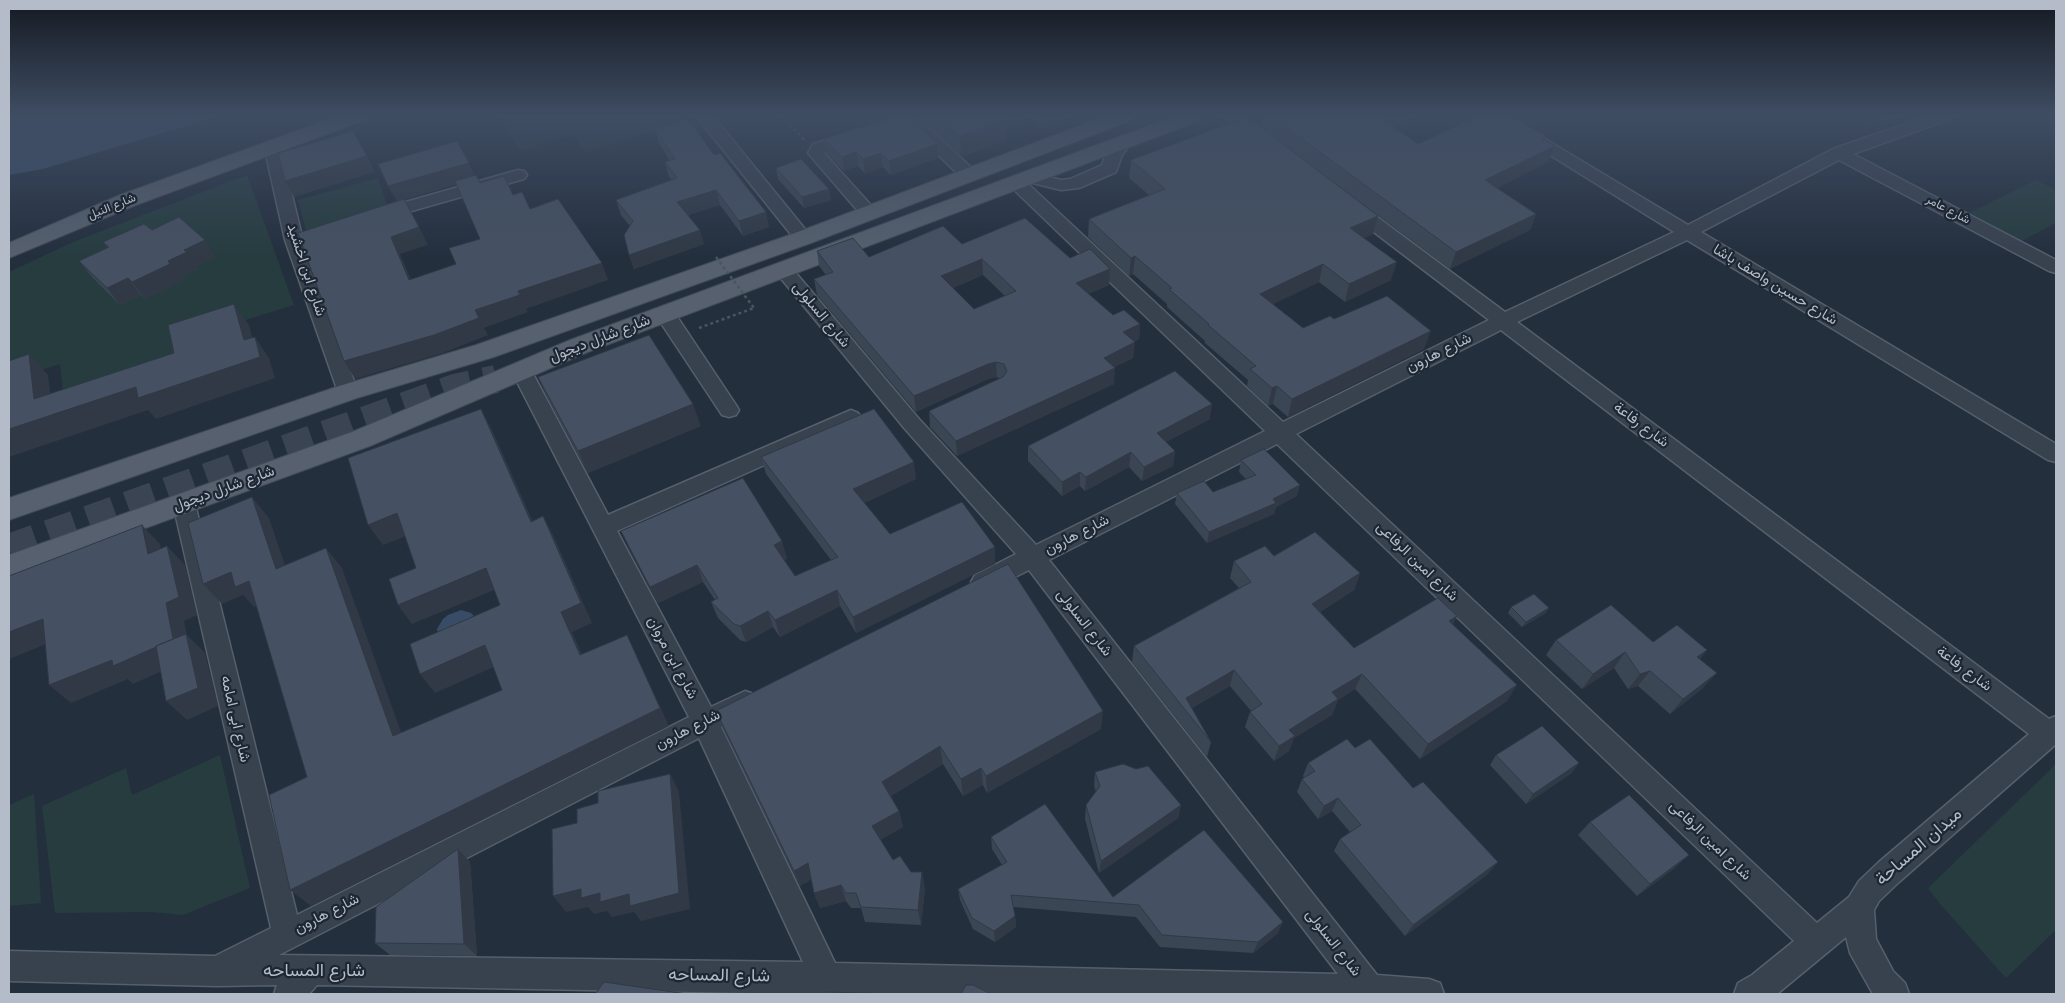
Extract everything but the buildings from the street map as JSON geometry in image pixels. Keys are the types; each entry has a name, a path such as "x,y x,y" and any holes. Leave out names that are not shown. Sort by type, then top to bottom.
{"main road":[{"name":"شارع النيل","path":"9,251 128,200 227,163"},
{"name":"شارع شارل ديجول","path":"9,509 348,392 485,351 803,238 1001,163"},
{"name":"شارع شارل ديجول","path":"9,568 361,438 579,346 1069,163"}],"street":[{"name":"شارع ابن اخشيد","path":"276,163 294,240 348,392"},
{"path":"742,163 803,238"},
{"path":"825,163 869,213"},
{"path":"956,163 969,175"},
{"name":"شارع حسين واصف باشا","path":"1573,163 2056,454"},
{"name":"شارع هارون","path":"962,592 1503,321 1688,232 1820,163"},
{"name":"شارع عامر","path":"1858,163 2056,267"},
{"path":"368,218 518,175"},
{"name":"شارع امين الرفاعى","path":"1023,180 1280,432 1817,942"},
{"name":"شارع رفاعة","path":"1336,195 2053,731"},
{"path":"294,240 312,235"},
{"name":"شارع السلولى","path":"783,270 921,421 1033,557 1369,992"},
{"path":"665,314 729,410"},
{"name":"شارع ابن مروان","path":"520,370 705,722 822,986"},
{"path":"603,528 851,418"},
{"name":"شارع ابى امامه","path":"184,504 286,935"},
{"name":"شارع هارون","path":"217,971 767,690"},
{"name":"ميدان المساحة","path":"1859,907 1869,891 1889,872 2053,731"},
{"path":"1749,994 1764,986 1859,907"},
{"path":"1859,907 1861,942 1882,982 1894,994"},
{"name":"شارع المساحه","path":"9,966 217,971 310,970 822,986 1429,994"},
{"path":"289,994 310,970"}],"path":[{"path":"696,330 754,308 716,257"}],"green space":[{"path":"247,175 294,305 177,341 179,361 64,400 60,364 9,380 9,272 73,242"},
{"path":"378,178 388,208 306,231 298,200"},
{"path":"2036,180 2056,190 2056,223 2014,245 1961,217"},
{"path":"220,755 250,888 183,915 152,912 55,913 42,806 126,768 132,795"},
{"path":"2056,764 2056,930 2006,978 1928,888"},
{"path":"34,794 41,903 9,906 9,805"}],"water":[{"path":"9,163 64,163 43,169 9,175"},
{"path":"461,610 474,616 438,634 437,629 443,619"}],"tunnel":[{"path":"9,548 455,388 496,379"}]}
